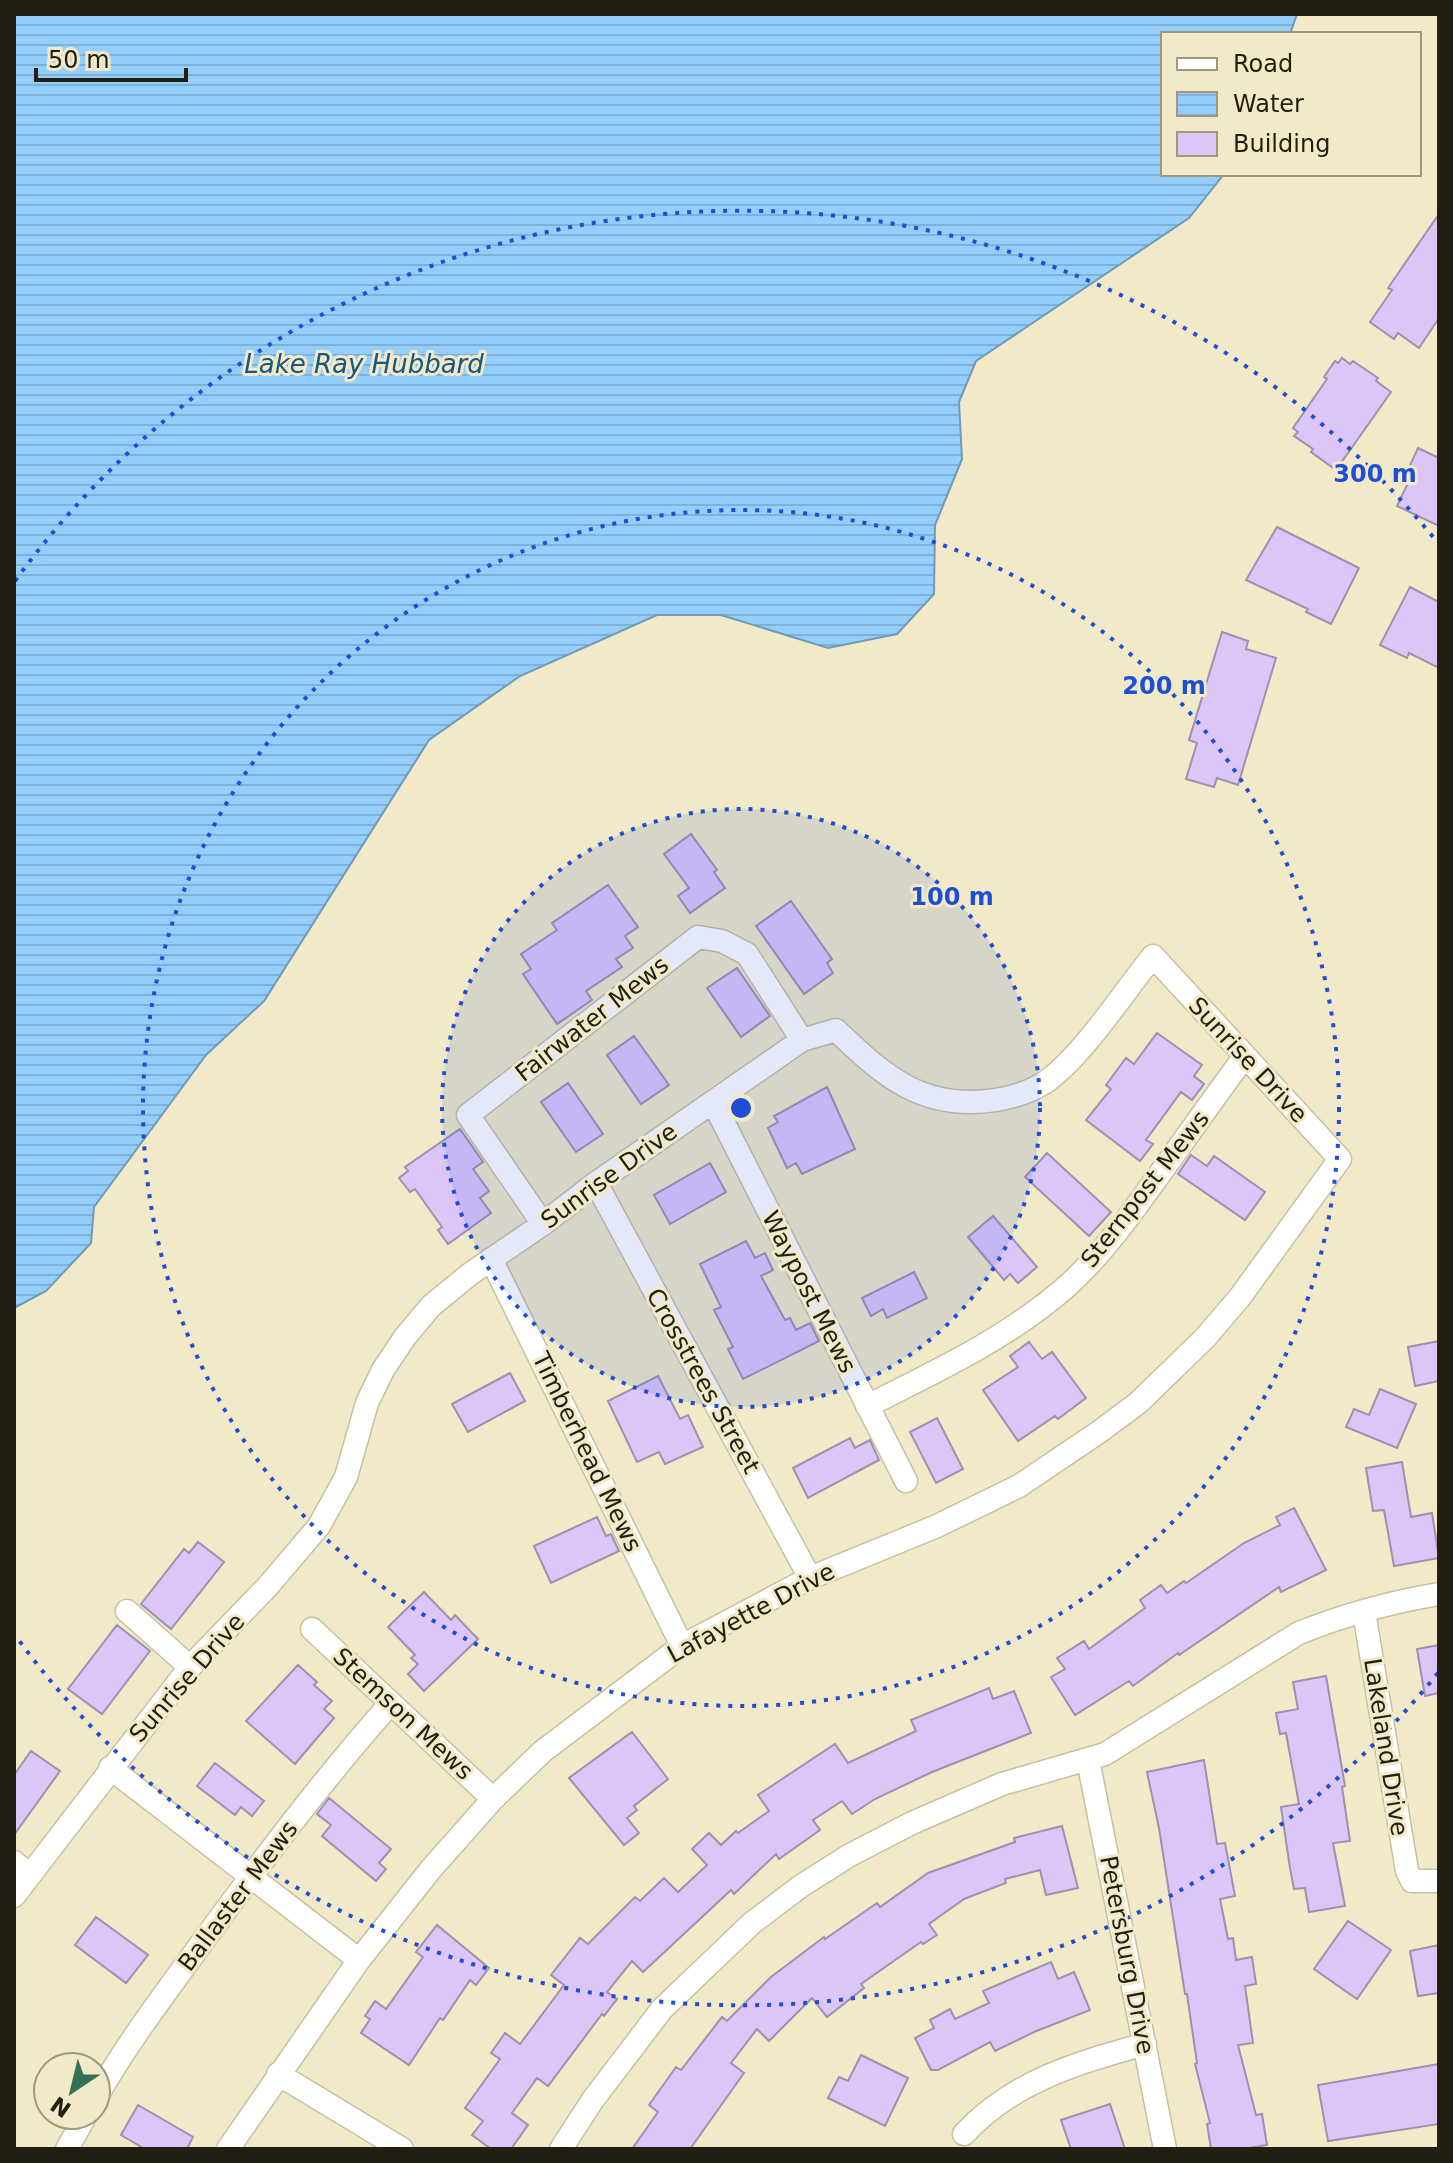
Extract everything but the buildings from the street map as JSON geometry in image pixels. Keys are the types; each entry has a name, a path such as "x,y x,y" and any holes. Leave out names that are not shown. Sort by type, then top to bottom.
{"street":[{"name":"Fairwater Mews","path":"543,1224 468,1115 698,937 722,941 747,954 802,1040"},
{"name":"Sunrise Drive","path":"14,1896 22,1868 110,1768 190,1667 268,1586 319,1526 346,1477 367,1403 383,1370 431,1306 596,1183 802,1040 836,1030 890,1078 952,1103 1017,1097 1046,1082 1074,1056 1153,956 1340,1159"},
{"name":"Sternpost Mews","path":"867,1406 944,1368 1015,1324 1065,1288 1098,1254 1135,1208 1245,1056"},
{"name":"Waypost Mews","path":"713,1102 906,1481"},
{"name":"Lafayette Drive","path":"228,2149 359,1960 431,1869 493,1799 543,1751 682,1646 810,1578 937,1526 1019,1486 1138,1403 1176,1368 1240,1297 1340,1159"},
{"name":"Crosstrees Street","path":"596,1183 810,1578"},
{"name":"Timberhead Mews","path":"491,1259 682,1646"},
{"path":"561,2149 592,2101 662,2009 752,1923 801,1886 850,1855 912,1823 1002,1784 1105,1754 1299,1633 1386,1603 1439,1594"},
{"path":"127,1611 190,1667"},
{"name":"Lakeland Drive","path":"1364,1612 1407,1871 1412,1881 1439,1881"},
{"name":"Stemson Mews","path":"312,1629 493,1799"},
{"name":"Ballaster Mews","path":"112,2072 133,2038 251,1876 339,1762 391,1703"},
{"name":"Petersburg Drive","path":"1088,1760 1165,2149"},
{"path":"110,1768 359,1960"},
{"path":"964,2134 984,2112 1036,2081 1099,2057 1145,2044"},
{"path":"278,2074 402,2149"},
{"path":"67,2149 77,2131"}],"water":[{"name":"Lake Ray Hubbard","path":"14,14 1297,14 1291,32 1161,32 1161,176 1222,176 1189,218 976,361 959,402 962,459 935,525 934,594 897,634 828,648 721,615 657,615 520,676 429,740 264,1001 206,1055 94,1207 91,1243 46,1291 14,1308"}]}
